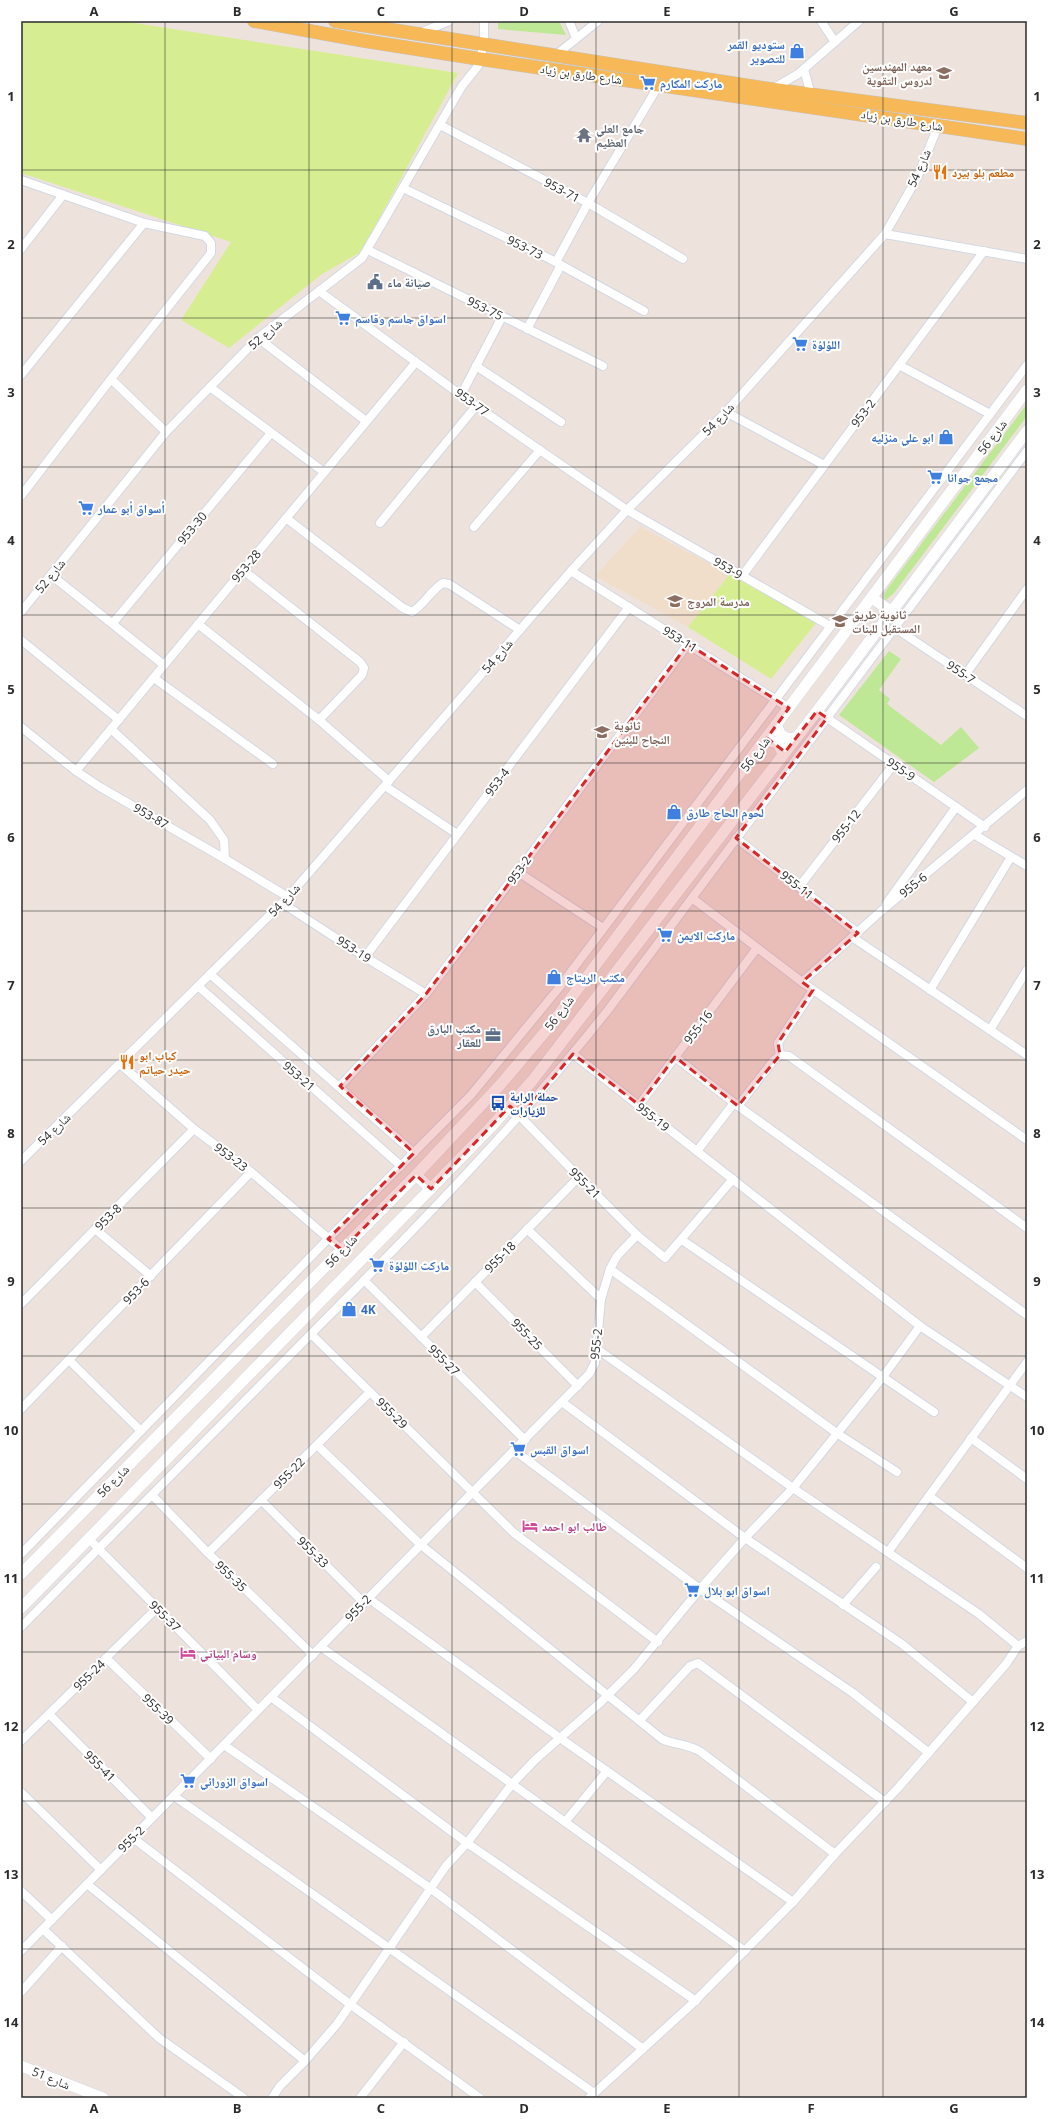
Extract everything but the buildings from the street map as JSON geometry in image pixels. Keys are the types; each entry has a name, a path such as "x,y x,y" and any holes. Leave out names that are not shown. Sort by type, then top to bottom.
{"main road":[{"name":"شارع طارق بن زياد","path":"254,21 365,41 480,59 1027,139"},
{"name":"شارع طارق بن زياد","path":"335,21 770,89 1027,123"}],"street":[{"path":"418,34 449,21"},
{"name":"شارع 52","path":"21,612 166,432 258,338 356,264 368,250 462,86 475,71 484,44 484,21"},
{"path":"569,21 576,38"},
{"path":"556,55 598,21"},
{"path":"821,21 835,42"},
{"path":"770,89 785,83 804,70 859,21"},
{"path":"804,70 811,94"},
{"path":"527,329 588,203 659,85"},
{"name":"953-71","path":"440,125 588,203 683,259"},
{"name":"شارع 54","path":"21,1161 285,900 571,571 627,510 726,412 885,234 917,178 938,126"},
{"path":"21,180 144,223 204,236 211,243 211,253 21,496"},
{"name":"953-73","path":"403,188 558,263 644,311"},
{"path":"21,249 63,195"},
{"path":"21,375 144,223"},
{"path":"885,234 1027,259"},
{"name":"953-75","path":"368,250 604,366"},
{"name":"953-2","path":"742,576 984,251"},
{"name":"953-77","path":"319,291 476,406 627,510"},
{"path":"462,395 502,317"},
{"path":"258,338 366,422"},
{"name":"953-28","path":"76,771 416,362"},
{"path":"899,365 990,414"},
{"path":"21,1554 487,1078 535,1019 1027,365"},
{"path":"476,366 561,422"},
{"path":"111,379 166,432"},
{"path":"210,387 324,472"},
{"name":"شارع 56","path":"21,1574 416,1175 502,1084 545,1032 777,725 1027,390"},
{"path":"380,524 476,406"},
{"path":"726,412 824,466"},
{"name":"شارع 56","path":"21,1608 89,1540 510,1106 573,1030 817,711 1027,431"},
{"name":"953-30","path":"113,623 271,433"},
{"path":"474,527 540,450"},
{"path":"21,1627 364,1280 521,1116 573,1054 692,898 1027,451"},
{"name":"953-9","path":"627,510 830,626"},
{"path":"286,518 403,608 412,612 417,609 437,587 443,583 449,584 520,630"},
{"path":"243,570 360,662 364,668 362,675 319,720"},
{"name":"953-11","path":"571,571 789,708"},
{"path":"51,575 164,665"},
{"path":"965,675 1027,589"},
{"path":"872,598 892,612"},
{"name":"953-4","path":"365,957 628,607"},
{"path":"198,624 319,720 387,784 457,834"},
{"name":"955-7","path":"895,628 1027,716"},
{"path":"21,640 119,720"},
{"name":"953-2","path":"340,1086 426,994 688,644"},
{"path":"154,678 273,764"},
{"name":"955-9","path":"817,711 985,827"},
{"path":"777,725 778,732 783,737 789,739 796,738"},
{"name":"953-87","path":"21,727 76,771 100,787 225,859 285,900"},
{"path":"111,729 210,820 224,840 225,859"},
{"path":"765,740 778,743 783,754"},
{"name":"955-12","path":"799,887 894,764"},
{"name":"955-6","path":"802,982 880,912 985,827 1027,790"},
{"path":"880,912 956,807"},
{"path":"974,835 1027,866"},
{"name":"955-11","path":"736,838 799,887 855,935 930,990 1027,1055"},
{"path":"930,990 1011,857"},
{"path":"518,872 603,928"},
{"path":"692,898 813,990 1027,1140"},
{"name":"953-19","path":"285,900 365,957 426,994"},
{"name":"955-16","path":"639,1105 758,948"},
{"path":"990,1030 1027,970"},
{"name":"953-21","path":"210,974 340,1086 414,1153"},
{"name":"953-21","path":"198,986 401,1166"},
{"path":"780,1055 778,1043 813,990"},
{"name":"955-19","path":"573,1054 920,1326 1027,1397"},
{"path":"697,1151 772,1061 780,1055 789,1056 1027,1228"},
{"path":"675,1057 736,1105 1027,1315"},
{"name":"953-23","path":"120,1064 194,1129 251,1172 342,1250"},
{"name":"955-21","path":"510,1106 579,1177 662,1257 666,1258 682,1240"},
{"name":"953-8","path":"21,1304 194,1129"},
{"name":"953-6","path":"21,1409 251,1172"},
{"path":"416,1175 430,1189"},
{"name":"955-18","path":"421,1337 579,1177"},
{"path":"733,1179 682,1240 882,1378 934,1412"},
{"path":"95,1229 151,1276"},
{"path":"527,1229 601,1299"},
{"name":"955-2","path":"21,1951 589,1374 595,1363 601,1299 610,1270 617,1256 637,1234"},
{"path":"610,1270 838,1434 897,1472"},
{"name":"955-27","path":"364,1280 525,1440"},
{"name":"955-25","path":"476,1282 578,1386"},
{"path":"272,2098 280,2086 305,2061 352,2005 388,1948 430,1888 512,1784 560,1738 609,1695 658,1642 700,1589 745,1538 793,1488 838,1434 920,1326"},
{"name":"955-29","path":"311,1334 514,1533 658,1642"},
{"path":"597,1349 793,1488 979,1614 1018,1646"},
{"path":"69,1360 141,1430"},
{"path":"888,1552 1027,1362"},
{"name":"955-22","path":"208,1553 370,1392"},
{"path":"562,1402 745,1538 902,1644 973,1702"},
{"path":"971,1438 1027,1479"},
{"path":"317,1445 421,1546 640,1720 669,1742 694,1747 835,1854"},
{"path":"514,1450 700,1589 853,1693 928,1753"},
{"name":"955-35","path":"152,1495 208,1553 313,1655"},
{"path":"929,1496 1027,1568"},
{"name":"955-33","path":"261,1500 366,1600 792,1902"},
{"name":"955-37","path":"89,1540 258,1710"},
{"path":"843,1605 876,1567"},
{"name":"955-24","path":"21,1741 158,1608"},
{"path":"174,1796 388,1948 591,2096 696,2000 792,1902 835,1854 885,1802 1006,1664 1018,1646 1027,1641"},
{"path":"321,1647 745,1951"},
{"name":"955-39","path":"106,1658 210,1759"},
{"path":"640,1720 690,1666 698,1663 885,1802"},
{"path":"271,1697 467,1843 696,2000"},
{"name":"955-41","path":"49,1714 152,1818"},
{"path":"224,1745 430,1888 643,2049"},
{"path":"565,1822 607,1771"},
{"path":"21,1792 100,1870"},
{"path":"132,1838 352,2005 480,2098"},
{"path":"87,1884 305,2061"},
{"path":"21,1891 52,1920"},
{"path":"43,1928 159,2038 244,2098"},
{"path":"21,1992 62,1946"},
{"path":"360,2098 404,2042"},
{"name":"شارع 51","path":"21,2066 103,2098"}],"highlighted area":[{"path":"688,644 789,708 767,738 785,752 817,711 827,718 736,838 858,933 802,982 813,990 778,1043 780,1055 738,1106 675,1057 639,1105 573,1054 521,1116 510,1106 431,1189 416,1175 342,1250 328,1239 414,1153 340,1086 426,994"}],"shaded area":[{"name":"مدرسة المروج","path":"640,527 730,574 688,627 595,576"}],"green space":[{"path":"21,21 121,21 458,73 361,252 322,274 229,348 181,320 231,242 21,173"},
{"path":"498,21 559,21 566,35 498,29"},
{"path":"1027,404 1027,416 894,593 885,601 884,594 887,589"},
{"path":"730,574 817,622 771,679 688,627"},
{"path":"889,651 901,659 879,690 890,699 887,704 941,745 961,727 979,748 934,782 839,715"}],"place":[{"name":"ستوديو القمر للتصوير","path":"797,51"},
{"name":"معهد المهندسين لدروس التقوية","path":"944,73"},
{"name":"ماركت المكارم","path":"648,83"},
{"name":"جامع العلي العظيم","path":"584,135"},
{"name":"مطعم بلو بيرد","path":"940,172"},
{"name":"صيانة ماء","path":"375,282"},
{"name":"اسواق جاسم وقاسم","path":"343,318"},
{"name":"اللؤلؤة","path":"800,344"},
{"name":"ابو علي منزليه","path":"946,437"},
{"name":"مجمع جوانا","path":"935,477"},
{"name":"أسواق أبو عمار","path":"86,508"},
{"name":"مدرسة المروج","path":"675,601"},
{"name":"ثانوية طريق المستقبل للبنات","path":"840,621"},
{"name":"ثانوية النجاح للبنين","path":"602,732"},
{"name":"لحوم الحاج طارق","path":"674,812"},
{"name":"ماركت الايمن","path":"665,935"},
{"name":"مكتب الريتاج","path":"554,977"},
{"name":"مكتب البارق للعقار","path":"493,1035"},
{"name":"كباب ابو حيدر حياتم","path":"127,1062"},
{"name":"حملة الراية للزيارات","path":"498,1103"},
{"name":"ماركت اللؤلؤة","path":"377,1265"},
{"name":"4K","path":"349,1309"},
{"name":"اسواق القبس","path":"518,1449"},
{"name":"طالب ابو احمد","path":"530,1526"},
{"name":"اسواق ابو بلال","path":"692,1590"},
{"name":"وسام البياتي","path":"188,1653"},
{"name":"اسواق الزورائي","path":"188,1781"}]}
